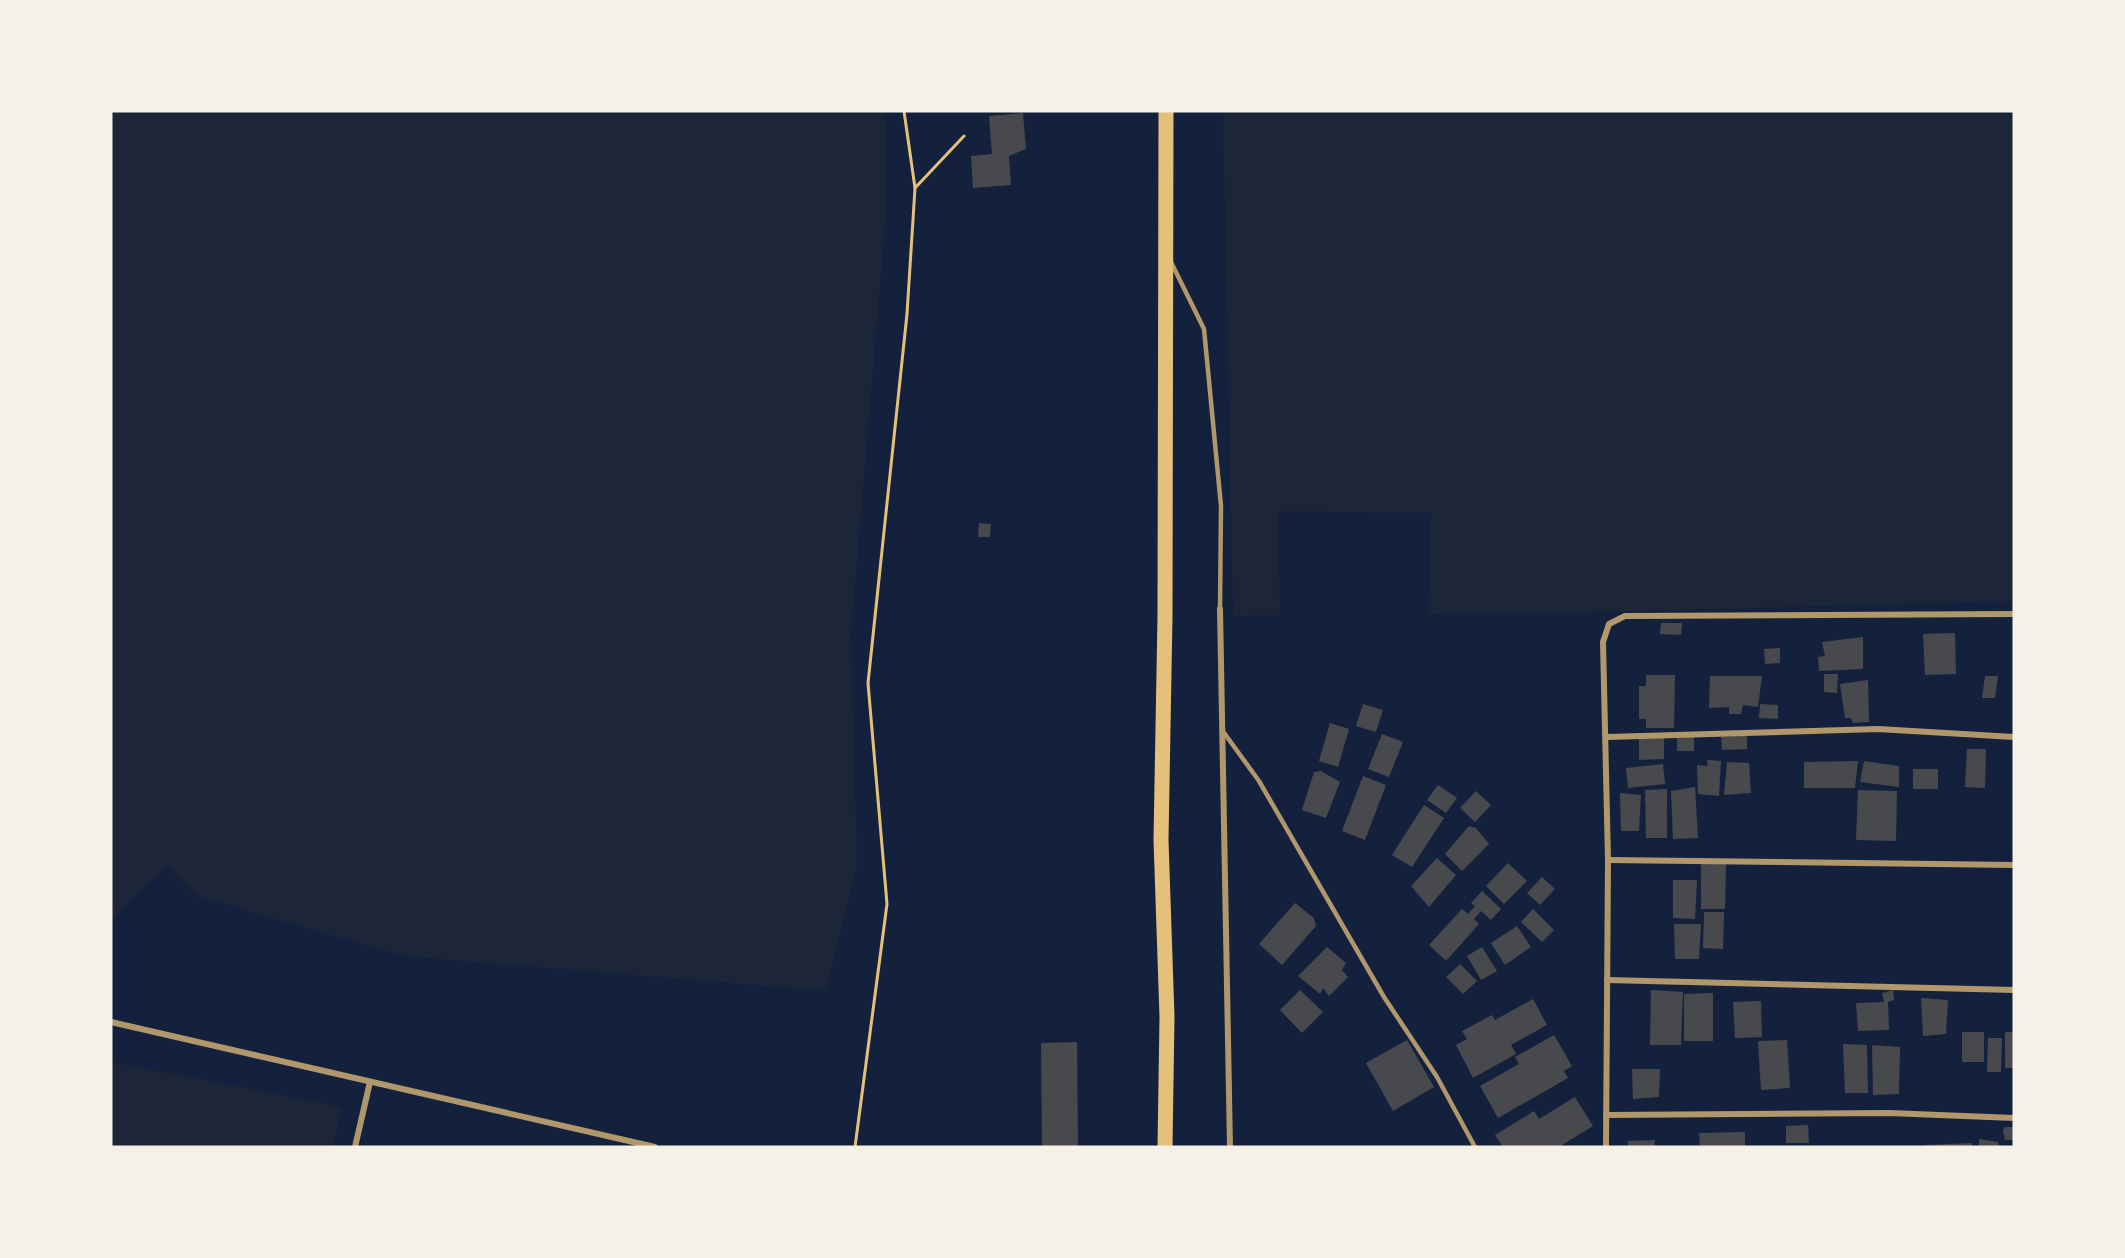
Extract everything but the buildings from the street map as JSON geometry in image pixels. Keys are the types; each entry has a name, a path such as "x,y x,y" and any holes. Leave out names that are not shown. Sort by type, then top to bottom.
{"main road":[{"path":"1165,1147 1167,1017 1161,840 1167,253 1166,111"}],"street":[{"path":"1220,609 1230,1147"},
{"path":"1606,1147 1608,860 1607,737 1603,642 1609,624 1624,616 2014,614"},
{"path":"1607,737 1878,729 2014,737"},
{"path":"1608,860 2014,865"},
{"path":"1607,980 2014,990"},
{"path":"111,1022 655,1147"},
{"path":"355,1147 370,1082"},
{"path":"1605,1114 1676,1116 1889,1113 2014,1118"}],"lane":[{"path":"1167,253 1204,329 1221,506 1220,609"},
{"path":"1222,730 1259,781 1384,997 1437,1077 1475,1147"}],"path":[{"path":"855,1147 887,904 868,683 907,314 915,188 904,111"},
{"path":"915,188 963,136"}],"shaded area":[{"path":"111,111 885,111 886,211 851,631 857,867 826,991 405,956 199,897 167,866 111,919"},
{"path":"1223,111 2002,111 2014,118 2014,601 1428,614 1431,513 1278,511 1280,615 1233,616"},
{"path":"111,1062 341,1107 333,1147 111,1147"}]}
